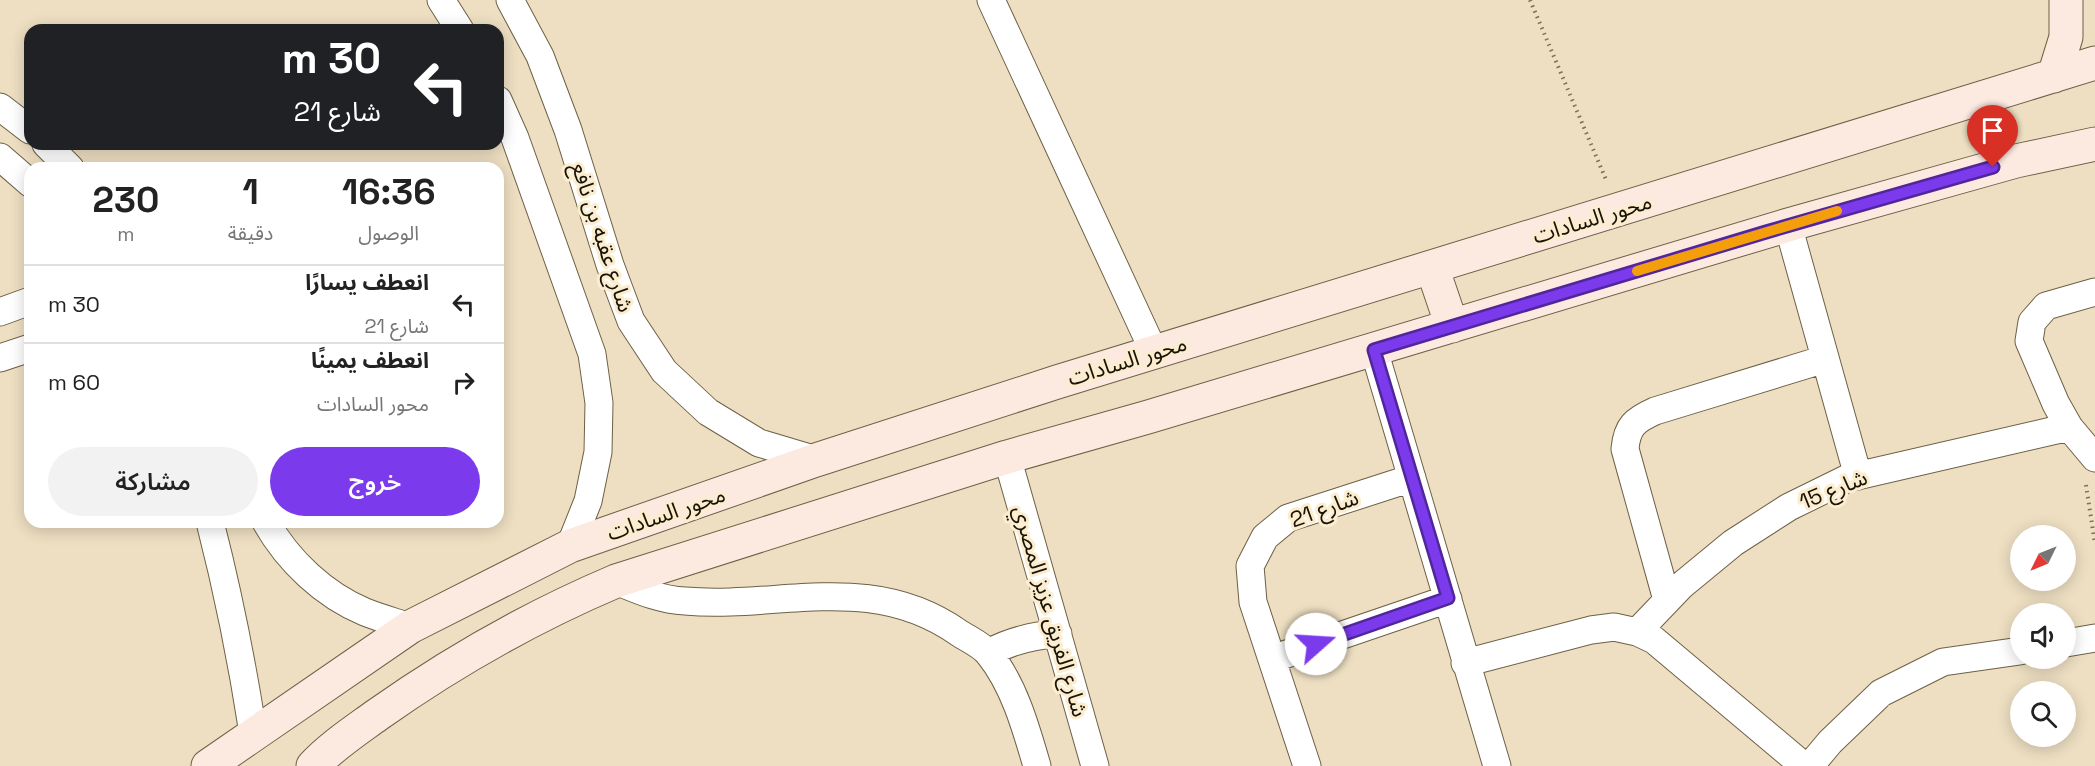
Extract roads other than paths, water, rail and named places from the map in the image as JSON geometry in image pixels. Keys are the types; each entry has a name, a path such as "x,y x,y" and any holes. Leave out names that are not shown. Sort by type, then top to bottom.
{"street":[{"path":"441,0 456,24"},
{"name":"شارع عقبه بن نافع","path":"510,0 540,56 568,130 610,265 631,321 664,371 708,412 759,442 816,460"},
{"path":"991,0 1154,352"},
{"path":"2054,76 2066,37 2066,0"},
{"name":"محور السادات","path":"208,766 410,627 570,546 816,460 1154,352 2095,63"},
{"path":"0,107 24,125"},
{"path":"504,113 515,138 592,354 599,403 598,452 588,501 570,546"},
{"path":"313,766 327,751 404,696 496,639 560,605 616,581 1007,457 1374,350 1788,225 2016,161 2095,144"},
{"path":"52,150 64,162"},
{"path":"0,157 24,178"},
{"path":"1788,225 1858,476"},
{"path":"1432,267 1452,326"},
{"path":"2090,454 2069,428 2056,404 2029,341 2032,322 2046,306 2095,292"},
{"path":"0,312 24,303"},
{"path":"0,358 24,350"},
{"path":"1374,350 1497,766"},
{"path":"1667,600 1625,449 1626,436 1636,420 1655,411 1825,359"},
{"name":"شارع 15","path":"1637,632 1682,585 1733,543 1789,507 1848,478 2069,428"},
{"name":"شارع الفريق عزيز المصري","path":"1007,457 1095,766"},
{"name":"شارع 21","path":"1308,766 1253,602 1250,566 1265,537 1288,518 1412,478"},
{"path":"212,528 228,589 253,733"},
{"path":"270,528 283,549 328,592 364,612 410,627"},
{"path":"616,581 653,596 684,602 845,596 899,603 948,625 988,653 1008,685 1022,716 1037,766"},
{"path":"1272,659 1448,598"},
{"path":"1465,663 1591,630 1614,627 1637,632 1654,640 1804,766"},
{"path":"988,653 1022,638 1040,634 1058,634"},
{"path":"2076,641 2095,638"},
{"path":"1810,766 1830,742 1881,693 1944,662 2010,652"}]}
